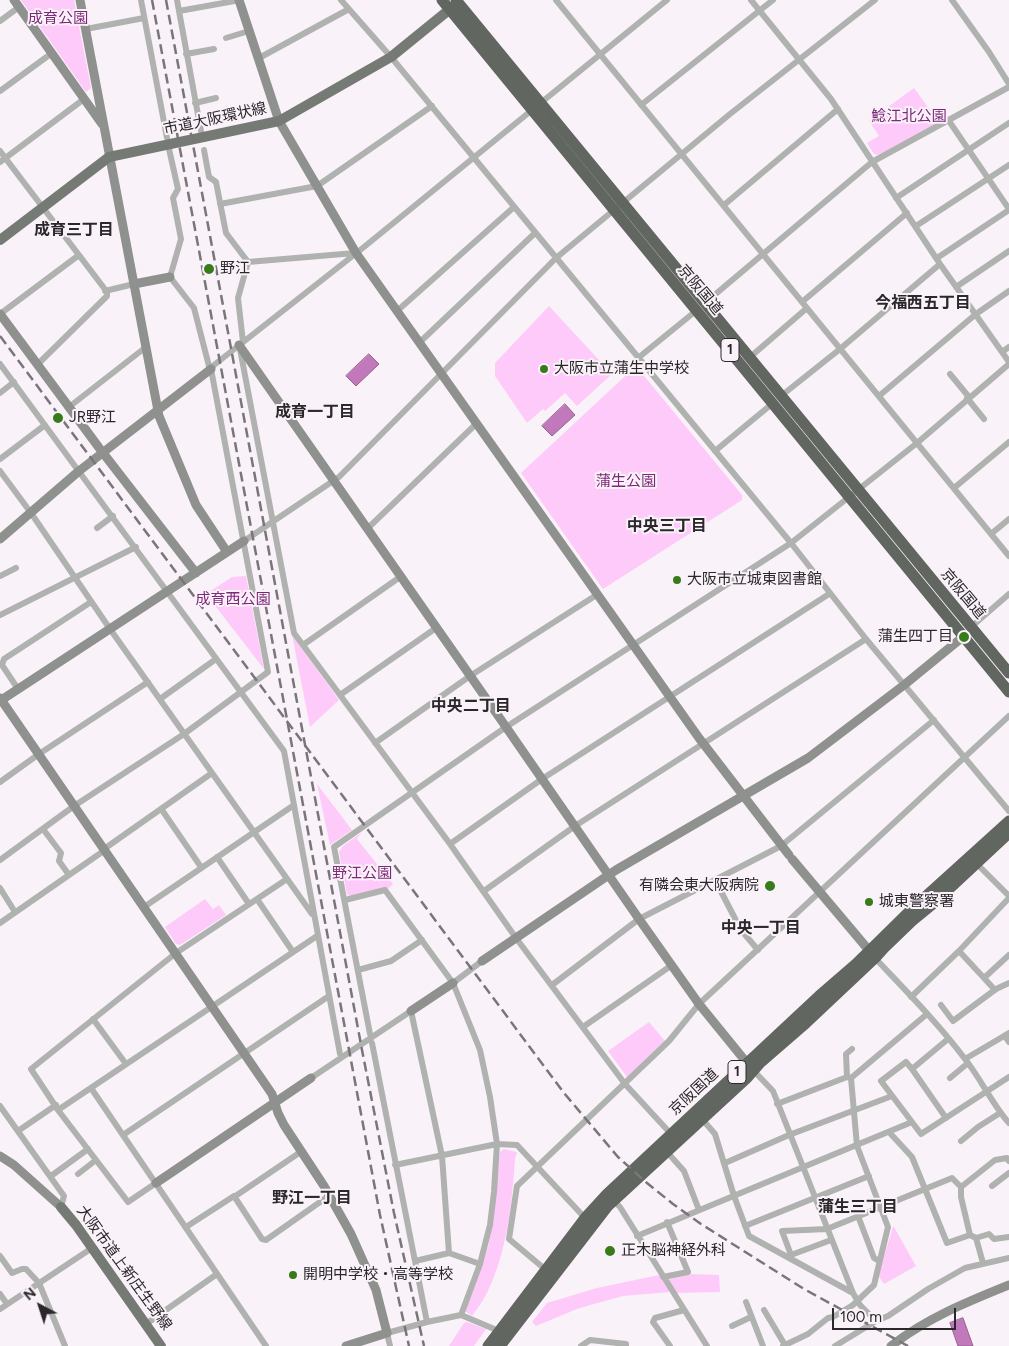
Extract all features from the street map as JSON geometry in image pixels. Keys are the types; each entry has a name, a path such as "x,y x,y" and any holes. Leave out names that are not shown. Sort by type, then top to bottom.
{"highway":[{"name":"京阪国道","path":"442,0 456,3 536,106 967,631 1009,692"},
{"name":"京阪国道","path":"701,306 749,358 777,400"},
{"name":"京阪国道","path":"967,631 1009,673"},
{"name":"京阪国道","path":"872,955 878,941 1009,821"},
{"name":"京阪国道","path":"500,1346 600,1216 610,1197 671,1134 750,1066 872,955 884,948 1009,833"},
{"name":"京阪国道","path":"488,1346 585,1218 667,1152 702,1119 750,1066"}],"main road":[{"name":"市道大阪環状線","path":"0,240 109,157 279,121 392,57 456,3"},
{"name":"大阪市道上新庄生野線","path":"61,1207 161,1346"}],"street":[{"path":"80,0 159,416 196,505 227,552"},
{"path":"141,0 167,138"},
{"path":"177,0 201,131"},
{"path":"179,11 239,0 279,121 356,253 703,743 742,795 781,846 872,955 927,1014 967,1061 988,1091 1000,1113 1009,1122"},
{"path":"342,0 392,57 715,451 866,640 1009,811"},
{"path":"0,539 79,471 211,369 668,0"},
{"path":"370,1034 334,847 506,727 790,544 917,443 1009,363 938,261 838,109 751,0"},
{"path":"642,105 773,0"},
{"path":"390,1346 383,1314 372,1281 351,1234 330,1195 284,1125 272,1094 0,700 334,482 556,258 730,114 875,0"},
{"path":"638,358 872,162 1009,86 989,52 952,0"},
{"path":"559,1 1009,556"},
{"path":"0,21 16,4 104,128"},
{"path":"259,58 349,9"},
{"path":"86,29 144,18"},
{"path":"226,38 250,31"},
{"path":"186,54 214,48"},
{"path":"0,91 52,53"},
{"path":"3,160 84,98"},
{"path":"195,103 216,98"},
{"path":"220,204 317,186 432,106"},
{"path":"724,204 838,109"},
{"path":"715,451 840,349 938,261 1009,210 949,121"},
{"path":"896,198 1009,122"},
{"path":"169,148 178,189 173,198 181,239 170,278"},
{"path":"204,150 209,177 216,182 226,233 248,262"},
{"path":"0,151 3,160 79,255 106,291 107,296 38,364"},
{"path":"916,226 1009,165"},
{"path":"397,311 514,207"},
{"path":"802,302 907,214"},
{"path":"420,342 535,233"},
{"path":"956,287 1009,251"},
{"path":"248,262 356,253"},
{"path":"79,255 0,314 196,573"},
{"path":"248,262 238,298 241,344 294,633 625,1084 671,1134"},
{"path":"106,291 170,278"},
{"path":"0,860 74,806 184,734 268,672 211,369 194,308 170,278"},
{"path":"879,396 976,314 1009,291"},
{"path":"749,358 807,308"},
{"path":"241,344 334,482 699,1004 773,1092 852,1293 860,1305 876,1321"},
{"path":"69,407 146,347"},
{"path":"1002,352 1009,347"},
{"path":"0,364 284,751 340,1054"},
{"path":"950,374 984,419"},
{"path":"0,393 14,382"},
{"path":"367,529 477,423"},
{"path":"0,459 45,425"},
{"path":"954,488 1009,442"},
{"path":"0,471 314,918"},
{"path":"97,528 112,516"},
{"path":"991,534 1009,519"},
{"path":"1,613 136,548"},
{"path":"0,576 16,568"},
{"path":"303,645 400,577"},
{"path":"375,743 470,676 598,594"},
{"path":"450,844 542,779 829,594"},
{"path":"287,879 176,953 31,1069 128,1202 453,983 482,961 609,875 742,795 808,758 904,684 1009,594"},
{"path":"18,689 2,665 4,659 91,602"},
{"path":"340,695 436,628"},
{"path":"484,891 575,826 866,640"},
{"path":"160,699 216,660"},
{"path":"0,782 148,682"},
{"path":"546,1270 509,1240 517,1186 669,1041 699,1004 1009,716"},
{"path":"552,985 639,919 781,846 934,720"},
{"path":"0,923 212,773"},
{"path":"144,907 294,805"},
{"path":"162,810 201,868"},
{"path":"43,829 60,853 59,861 69,875"},
{"path":"217,857 249,904"},
{"path":"911,997 959,951 1009,897 977,864"},
{"path":"715,880 741,930 758,950"},
{"path":"0,888 16,912"},
{"path":"345,900 385,890 453,983 480,1050 497,1144 495,1184 490,1224 480,1264 461,1315"},
{"path":"257,899 293,952"},
{"path":"18,1131 91,1088 317,936"},
{"path":"358,970 391,962 422,940"},
{"path":"959,951 995,990"},
{"path":"984,978 1009,955"},
{"path":"583,1027 672,965"},
{"path":"941,1005 953,1022 995,990 1009,983"},
{"path":"123,1135 329,996"},
{"path":"411,1011 442,1156 449,1253"},
{"path":"777,1104 849,1078 927,1014"},
{"path":"93,1019 126,1064"},
{"path":"950,1078 967,1061 1007,1034 1009,1042"},
{"path":"912,1068 948,1039"},
{"path":"372,1043 427,1322"},
{"path":"764,1310 784,1346 808,1334 828,1318 853,1305 874,1285 888,1227 857,1146 846,1054 852,1049"},
{"path":"946,1118 906,1062 881,1080 921,1134 946,1118 988,1091 1009,1077"},
{"path":"91,1088 266,1346"},
{"path":"725,1163 789,1135 892,1096"},
{"path":"0,1106 64,1196 61,1207 14,1165 0,1156"},
{"path":"961,1141 1000,1113"},
{"path":"702,1119 715,1134 734,1196 749,1236 790,1256 852,1293"},
{"path":"637,1236 912,1122"},
{"path":"889,1132 912,1157 947,1243 989,1234 994,1239 1009,1237"},
{"path":"395,1165 497,1144 516,1145 585,1218"},
{"path":"51,1176 88,1149"},
{"path":"186,1227 302,1151"},
{"path":"667,1152 684,1171 699,1210"},
{"path":"961,1187 995,1160 1007,1158 1009,1161"},
{"path":"78,1174 96,1160"},
{"path":"992,1186 1009,1173"},
{"path":"745,1226 869,1176"},
{"path":"790,1256 782,1231 827,1229 952,1178 961,1187 961,1197 983,1263"},
{"path":"234,1197 262,1239 266,1240 330,1195"},
{"path":"610,1197 620,1207 707,1346"},
{"path":"858,1216 874,1258 879,1261"},
{"path":"663,1277 688,1272 667,1222"},
{"path":"790,1256 831,1240"},
{"path":"0,1309 92,1248"},
{"path":"416,1261 449,1253 480,1264"},
{"path":"0,1256 12,1273 26,1269 39,1283 66,1346"},
{"path":"835,1346 876,1321 888,1316 928,1289 965,1268 1009,1258"},
{"path":"146,1324 217,1274"},
{"path":"892,1346 937,1316 1009,1285"},
{"path":"0,1294 7,1304"},
{"path":"746,1302 763,1346"},
{"path":"670,1346 653,1322 655,1318 684,1310"},
{"path":"346,1346 427,1322 461,1315 499,1331"},
{"path":"732,1326 751,1317"},
{"path":"581,1346 590,1340 626,1344 626,1346"}],"green space":[{"name":"成育公園","path":"21,0 74,0 91,88 86,92"},
{"name":"鯰江北公園","path":"914,88 940,123 878,155 874,154 867,143 879,136 869,121"},
{"path":"549,306 612,374 577,406 565,393 545,411 543,409 527,423 495,376 495,363"},
{"name":"蒲生公園","path":"636,366 742,495 742,500 603,589 521,473"},
{"name":"成育西公園","path":"246,576 264,669 206,594 232,577"},
{"path":"292,635 339,700 310,727"},
{"path":"317,784 352,830 330,845"},
{"name":"野江公園","path":"361,833 357,839 393,884 388,889 386,887 350,896 347,894 339,852 343,846"},
{"path":"205,899 213,909 219,905 226,915 180,945 176,944 165,927"},
{"path":"649,1022 665,1041 627,1077 608,1051"},
{"path":"504,1149 517,1152 504,1244 494,1277 472,1316 465,1311 488,1247 493,1223 500,1152"},
{"path":"893,1227 916,1266 884,1284 879,1277"},
{"path":"692,1274 719,1275 720,1292 677,1293 668,1281 669,1279"},
{"path":"659,1275 670,1292 623,1296 577,1309 536,1326 532,1322 547,1303 597,1288"},
{"path":"467,1322 486,1329 474,1346 449,1346 464,1323"}],"shaded area":[{"path":"369,354 379,364 356,386 346,376"},
{"path":"565,404 575,415 552,436 542,426"},
{"path":"963,1318 973,1346 958,1346 950,1323"}],"railway":[{"path":"152,0 380,1215 409,1346"},
{"path":"166,0 362,1050 394,1213 424,1346"},
{"path":"0,336 564,1093 618,1157 673,1204 701,1224 804,1289 908,1346"}],"place":[{"name":"野江","path":"209,269"},
{"name":"大阪市立蒲生中学校","path":"544,369"},
{"name":"JR野江","path":"58,418"},
{"name":"大阪市立城東図書館","path":"677,580"},
{"name":"蒲生四丁目","path":"964,637"},
{"name":"有隣会東大阪病院","path":"770,886"},
{"name":"城東警察署","path":"869,902"},
{"name":"正木脳神経外科","path":"610,1251"},
{"name":"開明中学校・高等学校","path":"293,1275"}],"district":[{"name":"成育三丁目","path":"74,230"},
{"name":"今福西五丁目","path":"923,303"},
{"name":"成育一丁目","path":"315,412"},
{"name":"中央三丁目","path":"667,526"},
{"name":"中央二丁目","path":"471,706"},
{"name":"中央一丁目","path":"761,928"},
{"name":"野江一丁目","path":"312,1198"},
{"name":"蒲生三丁目","path":"858,1207"}]}
